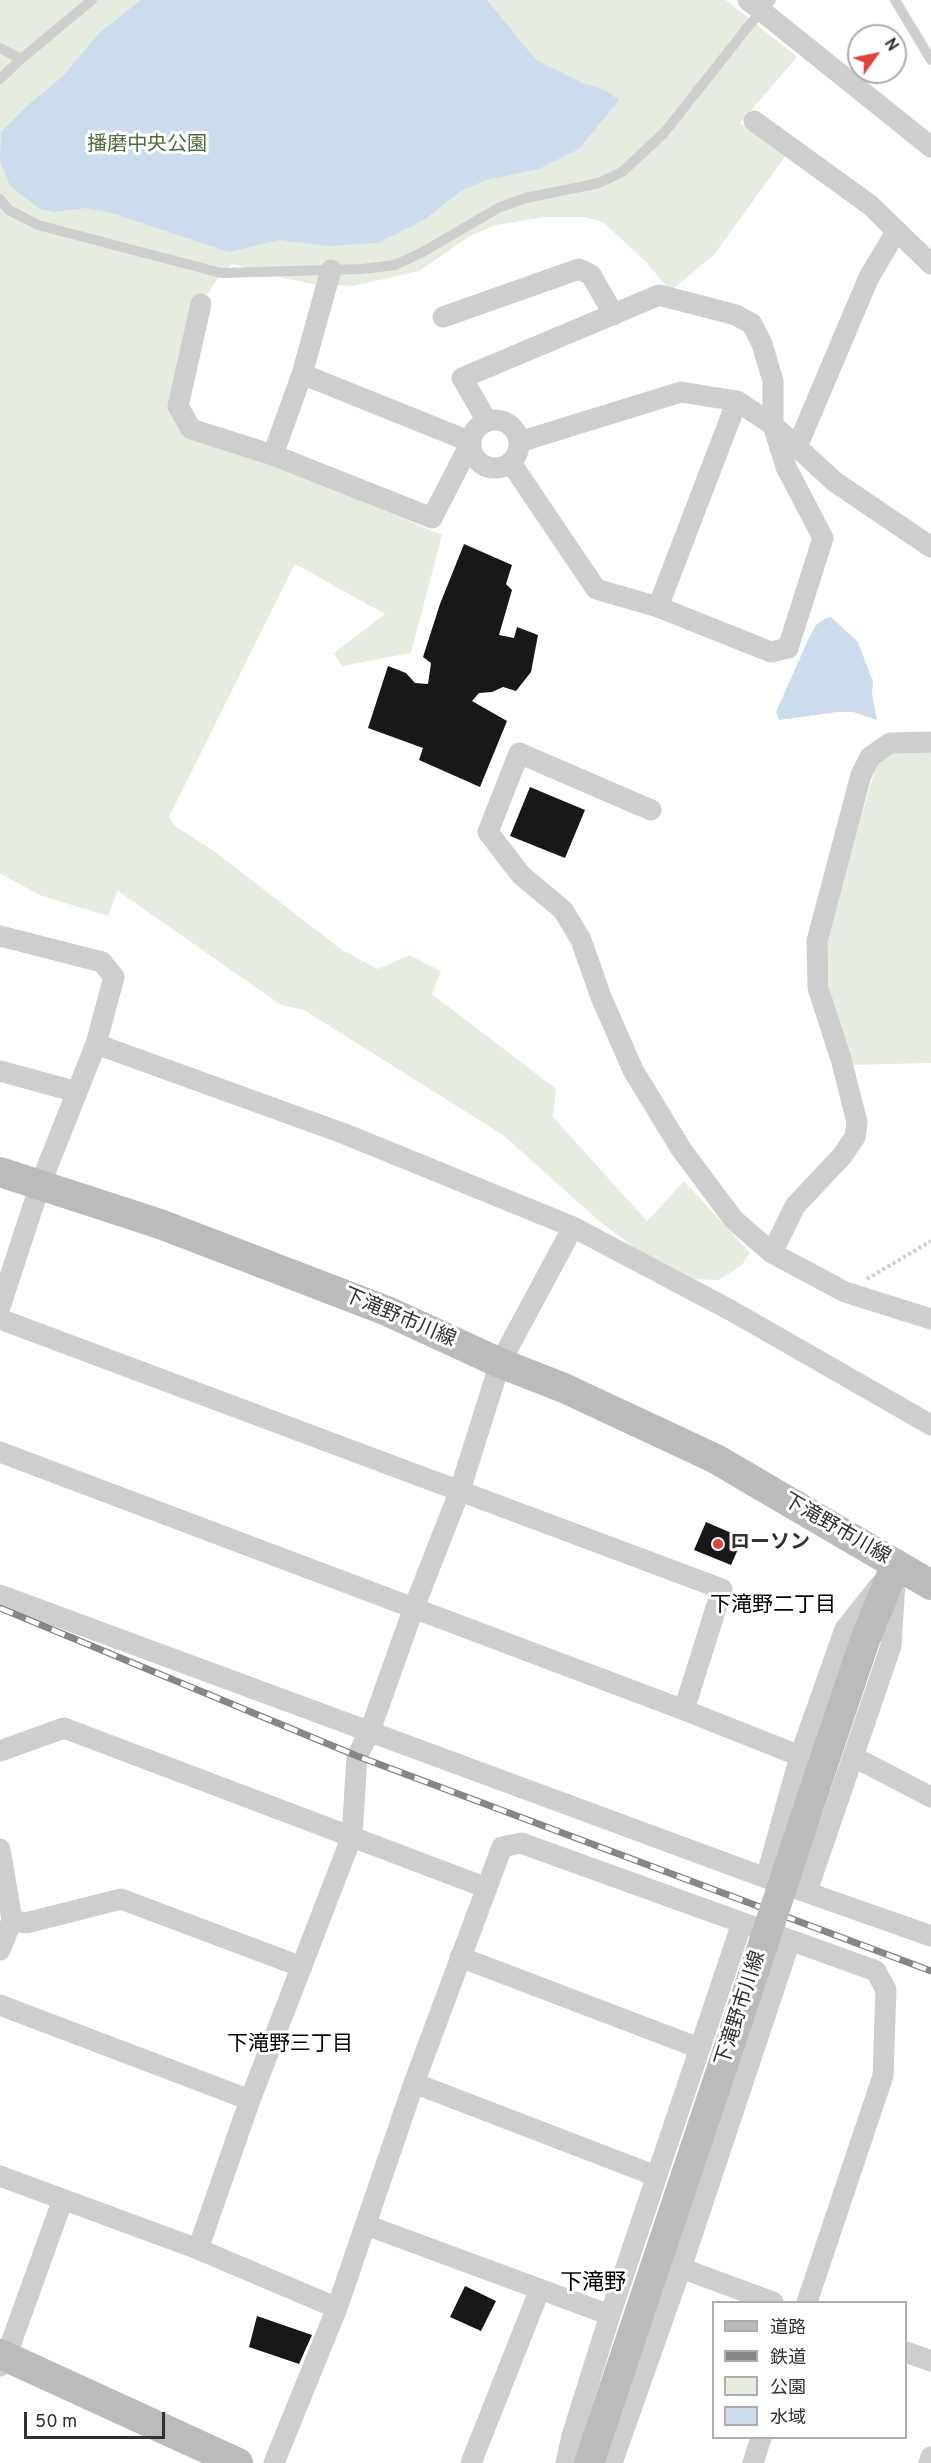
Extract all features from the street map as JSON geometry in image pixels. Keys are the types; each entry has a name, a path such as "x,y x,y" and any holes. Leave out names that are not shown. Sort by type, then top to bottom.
{"main road":[{"name":"下滝野市川線","path":"0,1172 160,1224 344,1294 387,1311 500,1363 564,1388 716,1459 896,1564 865,1640 589,2463"},
{"path":"896,1564 931,1585"},
{"path":"2,2359 238,2463"}],"street":[{"path":"748,0 931,147"},
{"path":"754,121 870,205 931,264"},
{"path":"797,447 869,277 896,232"},
{"path":"443,317 579,269 591,275 614,315"},
{"path":"273,455 302,374 330,270"},
{"path":"487,421 462,378 659,295 736,315 752,324 762,344 773,381 773,425 786,467 823,538 788,648 771,652 658,607 596,589 511,463"},
{"path":"201,304 178,405 191,429 273,455 432,518 476,429 487,421 497,420 507,423 516,431 519,442 518,453 511,463 502,467 484,466 476,460 471,442"},
{"path":"302,374 471,442"},
{"path":"519,442 681,392 737,401 773,425 835,482 931,545"},
{"path":"658,607 737,401"},
{"path":"772,1253 795,1206 842,1156 855,1137 857,1122 841,1059 818,988 817,941 861,775 870,757 890,743 931,742"},
{"path":"651,810 519,753 488,832 521,875 563,910 581,940 601,997 633,1070 675,1139 734,1220 772,1253 845,1292 931,1319"},
{"path":"0,936 102,962 114,977 96,1044 7,1265 0,1307"},
{"path":"96,1044 345,1134 573,1227 732,1311 931,1425"},
{"path":"0,1071 77,1092"},
{"path":"198,2249 250,2100 352,1836 357,1756 370,1731 413,1610 460,1490 500,1363 573,1227"},
{"path":"0,1319 722,1589 684,1710"},
{"path":"0,1452 800,1756"},
{"path":"766,1878 800,1756 845,1629 896,1564"},
{"path":"807,1892 891,1646 896,1564"},
{"path":"0,1595 766,1878 931,1936"},
{"path":"0,1751 64,1728 486,1888"},
{"path":"854,1757 931,1797"},
{"path":"274,2463 337,2308 414,2084 502,1847 521,1843 876,1971 886,1990 883,2076 807,2301"},
{"path":"0,1849 12,1920 0,1950"},
{"path":"12,1920 26,1923 122,1899 302,1967"},
{"path":"566,2463 572,2436 610,2315 742,1923"},
{"path":"612,2463 681,2268 790,1941"},
{"path":"460,1957 699,2048"},
{"path":"0,2005 250,2100"},
{"path":"414,2084 656,2176"},
{"path":"0,2176 198,2249 337,2308"},
{"path":"2,2359 63,2199"},
{"path":"366,2225 610,2315"},
{"path":"681,2268 770,2301"},
{"path":"471,2463 540,2289"},
{"path":"907,2352 931,2361"},
{"path":"753,2463 761,2439"},
{"path":"929,2463 931,2457"}],"lane":[{"path":"0,79 92,0"},
{"path":"0,199 9,210 38,225 221,273 330,270 395,265 423,252 498,208 526,198 599,183 622,172 664,133 771,0"},
{"path":"895,0 931,60"},
{"path":"0,48 21,59"}],"path":[{"path":"845,1292 931,1242"}],"green space":[{"name":"播磨中央公園","path":"0,0 726,0 797,57 740,123 786,155 714,255 670,291 647,263 603,222 584,217 544,217 496,225 470,236 419,271 353,286 313,284 233,264 221,273 201,304 178,405 192,429 442,535 411,653 342,666 334,653 385,614 295,564 169,817 175,826 214,851 342,950 378,969 409,955 441,971 432,994 556,1089 553,1117 647,1221 684,1181 750,1253 742,1265 719,1280 688,1279 661,1267 600,1222 503,1135 304,1010 281,1005 118,891 108,916 42,896 0,874"},
{"path":"890,749 931,751 931,1063 850,1065 830,1000 826,933 879,757"}],"water":[{"path":"141,0 487,0 536,60 583,83 605,90 619,100 579,149 539,169 486,180 461,191 424,220 378,243 328,246 280,240 229,252 115,214 86,208 54,212 40,209 10,186 0,161 1,132 27,106 63,76 99,33"},
{"path":"831,617 858,642 873,682 872,694 877,720 853,712 838,712 779,720 776,712 808,640 816,625"}],"building":[{"path":"464,544 512,565 506,584 512,590 499,635 514,638 517,627 538,635 531,672 516,691 503,687 492,692 479,693 472,701 507,721 480,787 419,760 423,748 368,728 388,666 406,673 415,683 428,684 431,663 423,657 440,604"},
{"path":"530,787 585,810 565,858 510,836"},
{"name":"ローソン","path":"706,1522 743,1538 731,1565 694,1550"},
{"path":"465,2286 496,2301 481,2331 450,2317"},
{"path":"257,2316 312,2335 299,2364 249,2347"}],"railway":[{"path":"0,1608 357,1756 931,1971"}],"place":[{"name":"ローソン","path":"718,1544"}],"district":[{"name":"下滝野二丁目","path":"773,1607"},
{"name":"下滝野三丁目","path":"290,2046"},
{"name":"下滝野","path":"593,2285"}]}
